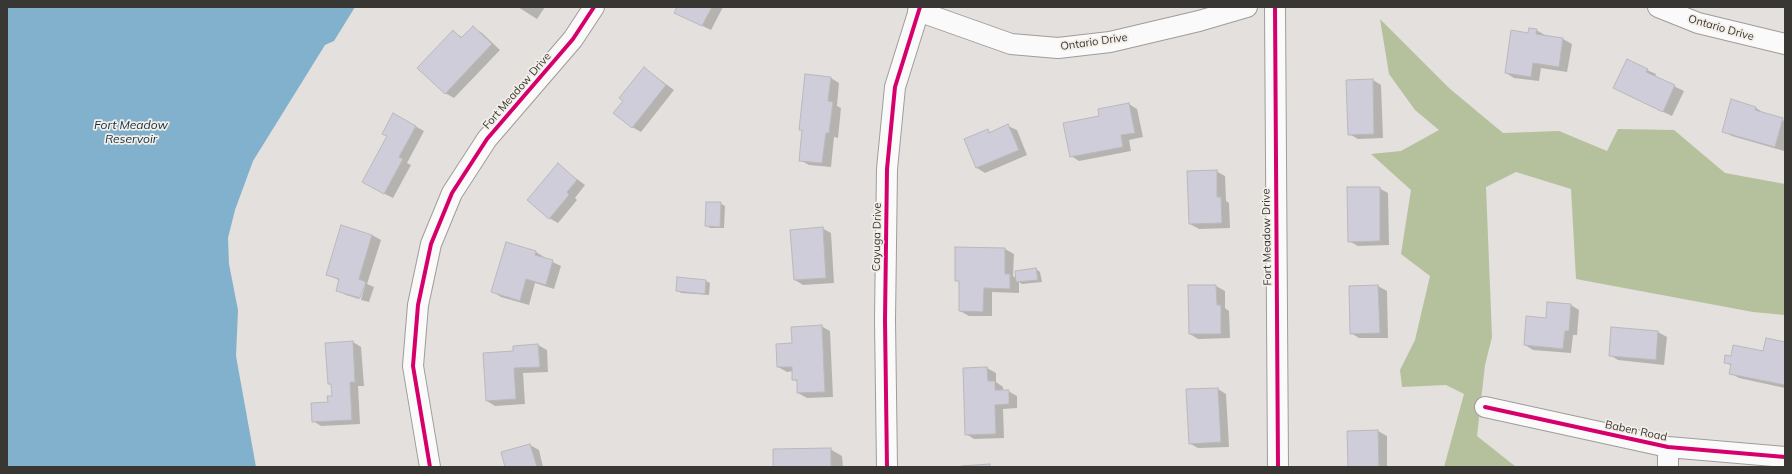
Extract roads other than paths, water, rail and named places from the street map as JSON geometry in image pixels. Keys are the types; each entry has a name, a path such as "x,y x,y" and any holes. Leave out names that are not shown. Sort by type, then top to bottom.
{"street":[{"name":"Fort Meadow Drive","path":"430,467 413,366 418,306 431,244 452,193 487,139 573,39 594,7"},
{"name":"Ontario Drive","path":"919,9 1011,44 1058,48 1110,42 1200,21 1247,7"},
{"name":"Fort Meadow Drive","path":"1275,7 1278,467"},
{"name":"Ontario Drive","path":"1658,7 1698,24 1785,44"},
{"name":"Cayuga Drive","path":"887,467 885,320 887,169 894,87 919,9"},
{"name":"Baben Road","path":"1486,408 1668,447 1785,457"},
{"path":"1668,447 1668,467"}],"water":[{"name":"Fort Meadow Reservoir","path":"7,7 355,7 334,41 325,45 253,161 235,210 228,238 229,264 238,310 236,356 256,467 7,467"}]}
